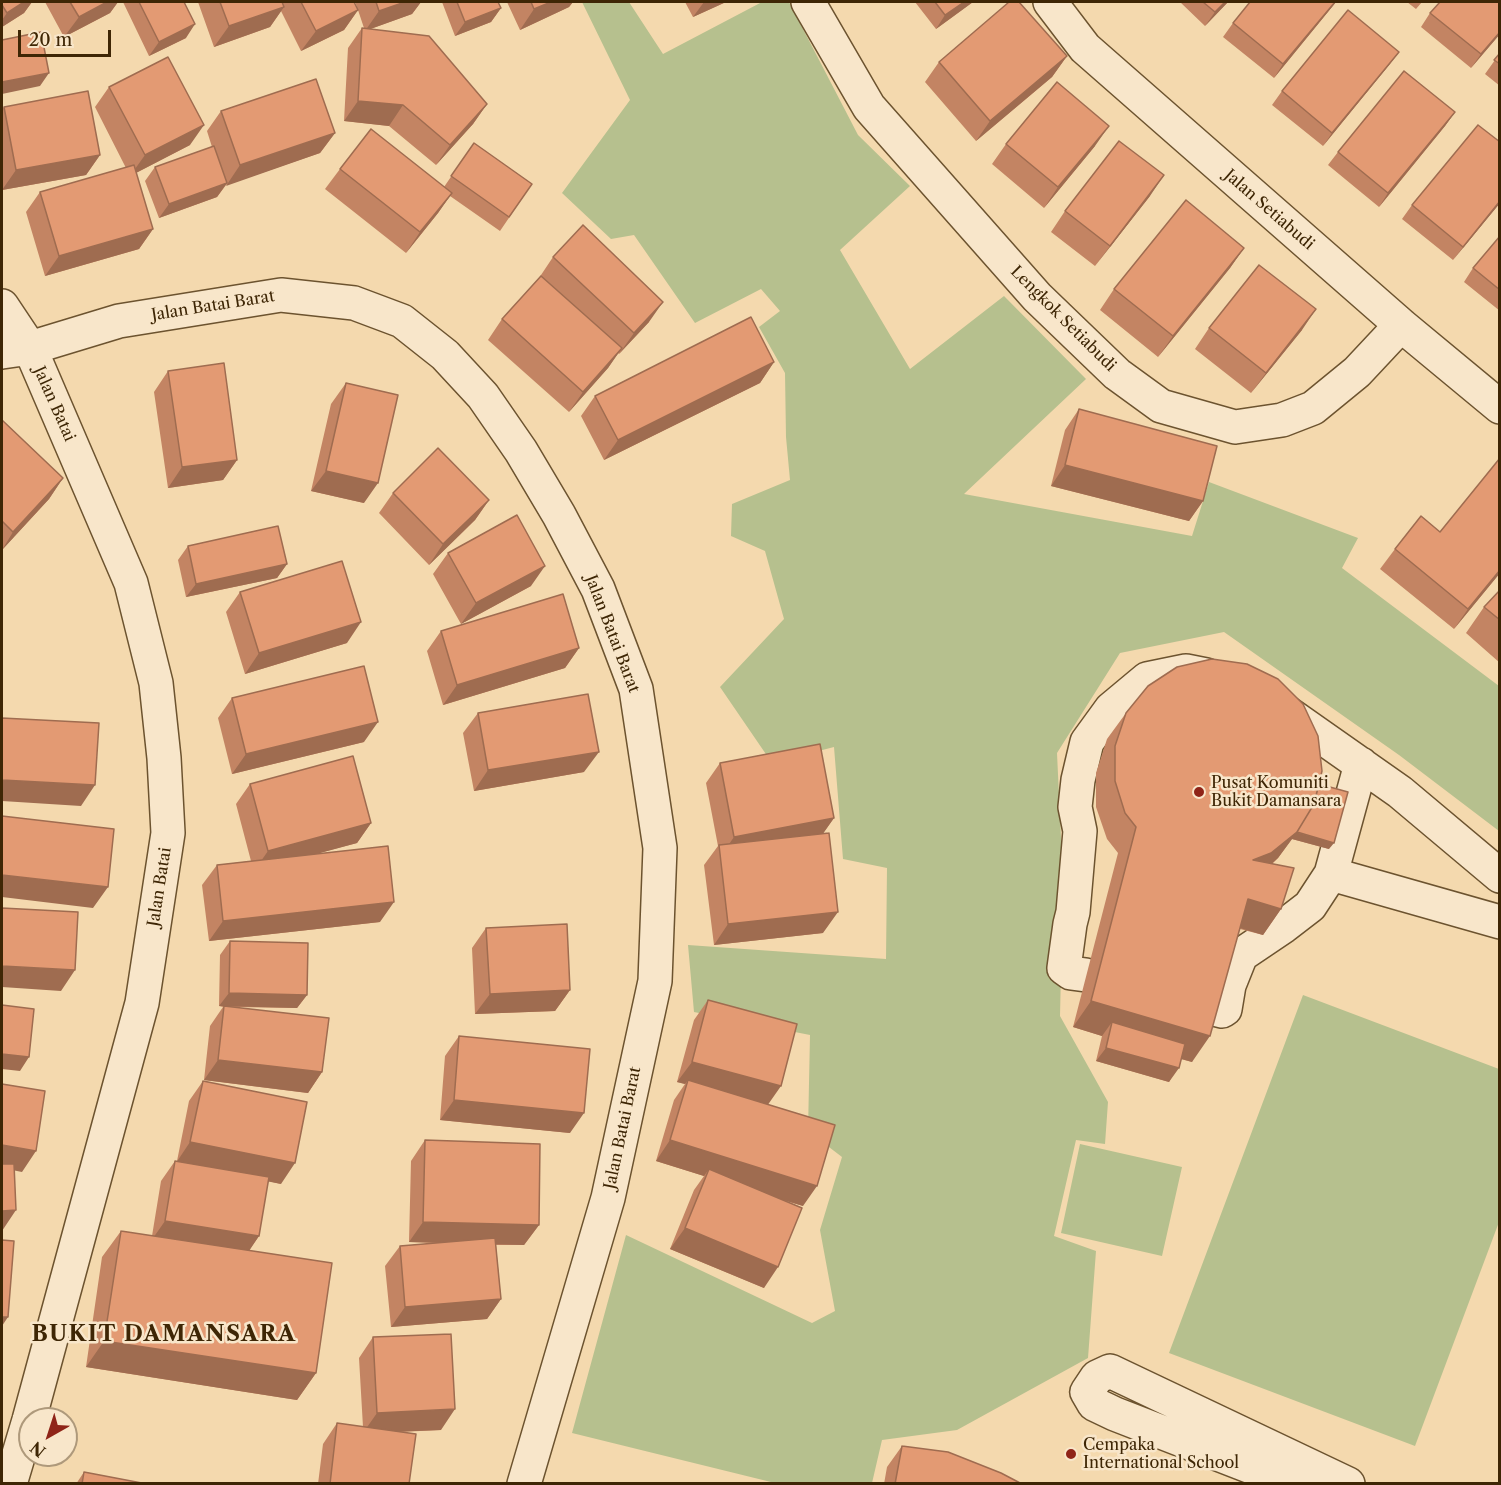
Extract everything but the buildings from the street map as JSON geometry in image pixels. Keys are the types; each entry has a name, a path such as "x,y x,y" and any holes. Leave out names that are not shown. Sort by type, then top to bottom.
{"street":[{"name":"Lengkok Setiabudi","path":"808,2 869,107 1037,297 1117,374 1161,406 1235,427 1282,420 1313,408 1357,372 1401,325"},
{"name":"Jalan Setiabudi","path":"1050,2 1085,48 1401,325 1500,407"},
{"name":"Jalan Batai Barat","path":"16,350 119,321 282,295 354,303 402,321 445,355 483,396 521,451 598,589 636,689 660,848 655,981 608,1198 524,1484"},
{"name":"Jalan Batai","path":"2,306 16,350 131,584 156,683 164,758 168,833 142,1003 10,1484"},
{"path":"1086,975 1071,973 1064,968 1073,912 1080,831 1076,807 1078,780 1087,742 1112,709 1146,679 1186,671 1246,685 1400,792 1500,876"},
{"path":"1214,1009 1222,1011 1225,1009 1229,984 1241,954 1310,906 1330,874 1361,764"},
{"path":"1330,874 1500,922"},
{"path":"1295,1484 1115,1414 1094,1404 1087,1392 1097,1377 1110,1371 1348,1484"}],"green space":[{"path":"582,2 629,2 663,54 762,2 789,2 858,135 910,186 840,250 910,369 1004,296 1086,379 964,494 1192,536 1209,482 1358,538 1342,568 1499,686 1499,831 1399,755 1224,632 1120,653 1057,753 1063,881 1060,1016 1108,1102 1105,1144 1076,1140 1054,1236 1096,1251 1088,1358 957,1430 882,1440 872,1483 775,1483 572,1433 626,1235 812,1323 835,1311 820,1230 842,1157 808,1131 810,1035 694,1012 688,945 886,959 887,868 843,859 834,747 772,763 720,687 784,619 765,551 731,536 732,504 790,480 786,437 785,373 759,327 780,311 761,289 695,323 634,235 611,239 562,193 630,100"},
{"path":"1303,995 1499,1069 1499,1222 1415,1446 1169,1353"},
{"path":"1080,1144 1182,1167 1162,1256 1061,1233"}],"place":[{"name":"Pusat Komuniti Bukit Damansara","path":"1199,792"},
{"name":"Cempaka International School","path":"1071,1454"}],"district":[{"name":"BUKIT DAMANSARA","path":"164,1335"}]}
